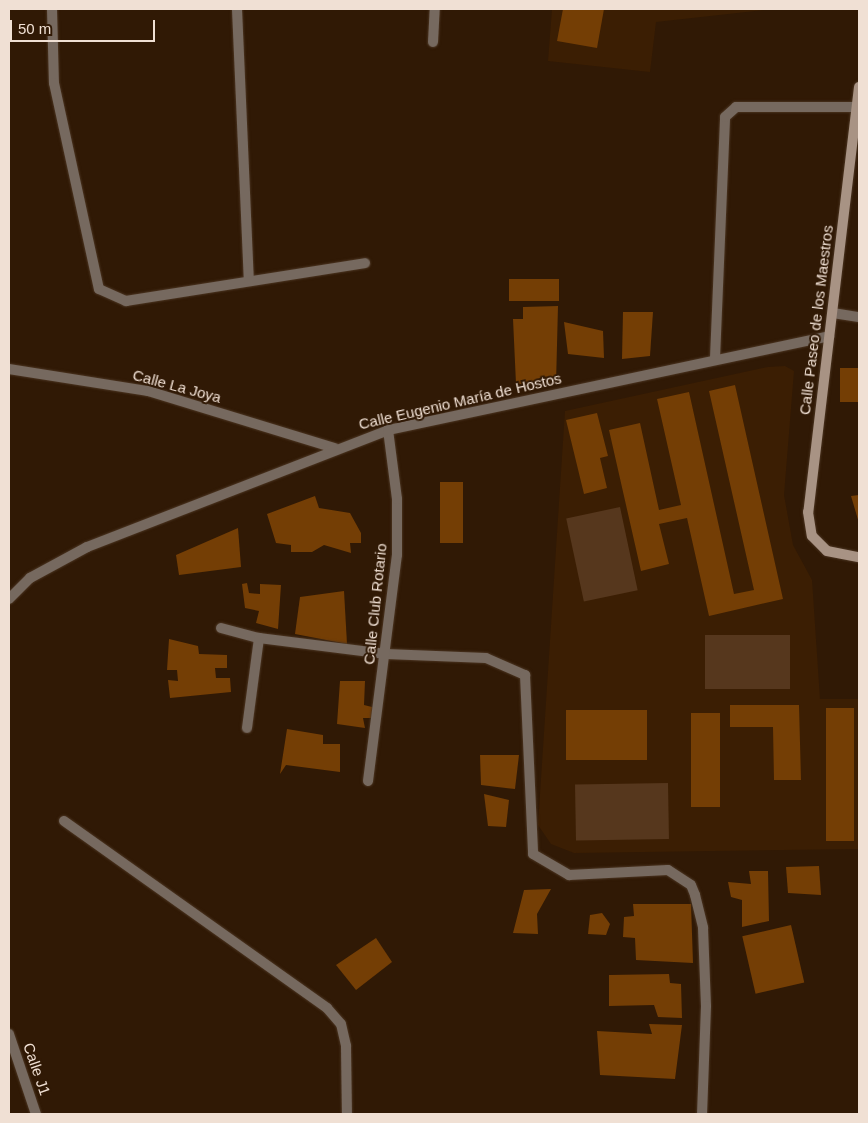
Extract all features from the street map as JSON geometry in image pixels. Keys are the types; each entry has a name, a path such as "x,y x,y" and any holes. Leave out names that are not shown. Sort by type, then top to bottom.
{"main road":[{"name":"Calle Paseo de los Maestros","path":"859,87 856,107 855,151 829,336 808,512 812,536 827,551 859,557"}],"street":[{"path":"52,9 54,83 99,289 126,301 250,279 365,263"},
{"path":"237,9 250,279"},
{"path":"433,42 435,9"},
{"path":"715,358 725,117 736,107 856,107"},
{"path":"833,313 859,318"},
{"name":"Calle Eugenio María de Hostos","path":"9,599 30,578 86,547 334,448 388,430 715,358 829,336"},
{"name":"Calle La Joya","path":"9,369 148,392 334,448"},
{"name":"Calle Club Rotario","path":"368,781 386,654 397,555 397,499 388,430"},
{"path":"221,628 259,638 386,654 486,658 525,675 533,854 548,866 569,875 668,870 690,884 703,928 706,1006 702,1114"},
{"path":"248,728 259,638"},
{"path":"64,821 327,1008 341,1024 346,1046 347,1114"},
{"name":"Calle J1","path":"9,1034 36,1114"}],"shaded area":[{"path":"552,9 774,9 656,22 650,72 548,61"},
{"path":"785,366 794,371 784,495 793,545 812,580 820,699 859,699 859,849 574,853 551,844 538,825 565,411 768,367"},
{"path":"620,507 638,590 584,602 566,518"},
{"path":"705,635 790,635 790,689 705,689"},
{"path":"668,783 669,839 576,841 575,785"}],"building":[{"path":"563,9 604,9 597,48 557,41"},
{"path":"509,279 559,279 559,301 509,301"},
{"path":"558,306 556,384 516,384 513,319 523,319 523,307"},
{"path":"623,312 653,312 650,356 622,359"},
{"path":"564,322 603,331 604,358 568,354"},
{"path":"840,368 859,368 859,402 840,402"},
{"path":"735,385 783,599 709,616 687,518 659,524 669,564 641,571 609,430 640,423 659,510 681,505 657,399 689,392 734,594 754,590 709,391"},
{"path":"597,413 608,456 600,458 607,488 584,494 566,420"},
{"path":"440,482 463,482 463,543 440,543"},
{"path":"859,495 859,523 851,496"},
{"path":"315,496 319,508 350,513 361,533 361,543 350,543 351,553 324,545 312,552 291,552 291,545 276,543 267,514"},
{"path":"238,528 241,567 179,575 176,555"},
{"path":"247,583 249,593 260,594 260,584 281,585 278,629 256,623 259,611 245,608 242,584"},
{"path":"344,591 347,644 295,634 300,597"},
{"path":"169,639 198,646 199,654 227,655 227,668 215,668 216,678 230,678 231,692 170,698 168,680 178,681 177,670 167,670"},
{"path":"340,681 365,681 364,705 376,708 375,718 363,718 365,728 337,724"},
{"path":"730,705 799,705 801,780 774,780 773,727 730,727"},
{"path":"826,708 854,708 854,841 826,841"},
{"path":"566,710 647,710 647,760 566,760"},
{"path":"691,713 720,713 720,807 691,807"},
{"path":"287,729 323,735 323,744 340,744 340,772 286,765 280,774"},
{"path":"480,755 519,755 515,789 481,785"},
{"path":"484,794 509,800 506,827 488,826"},
{"path":"819,866 821,895 788,893 786,867"},
{"path":"749,871 768,871 769,921 742,927 742,900 731,897 728,882 751,884"},
{"path":"551,889 537,914 538,934 513,933 524,890"},
{"path":"633,904 691,904 693,963 636,960 635,938 623,937 624,917 634,916"},
{"path":"602,913 610,924 606,935 588,934 590,915"},
{"path":"791,925 804,982 756,994 742,936"},
{"path":"376,938 392,962 356,990 336,965"},
{"path":"669,974 670,983 681,984 682,1018 658,1017 654,1005 609,1006 609,975"},
{"path":"649,1024 682,1025 675,1079 600,1075 597,1031 652,1034"}]}
